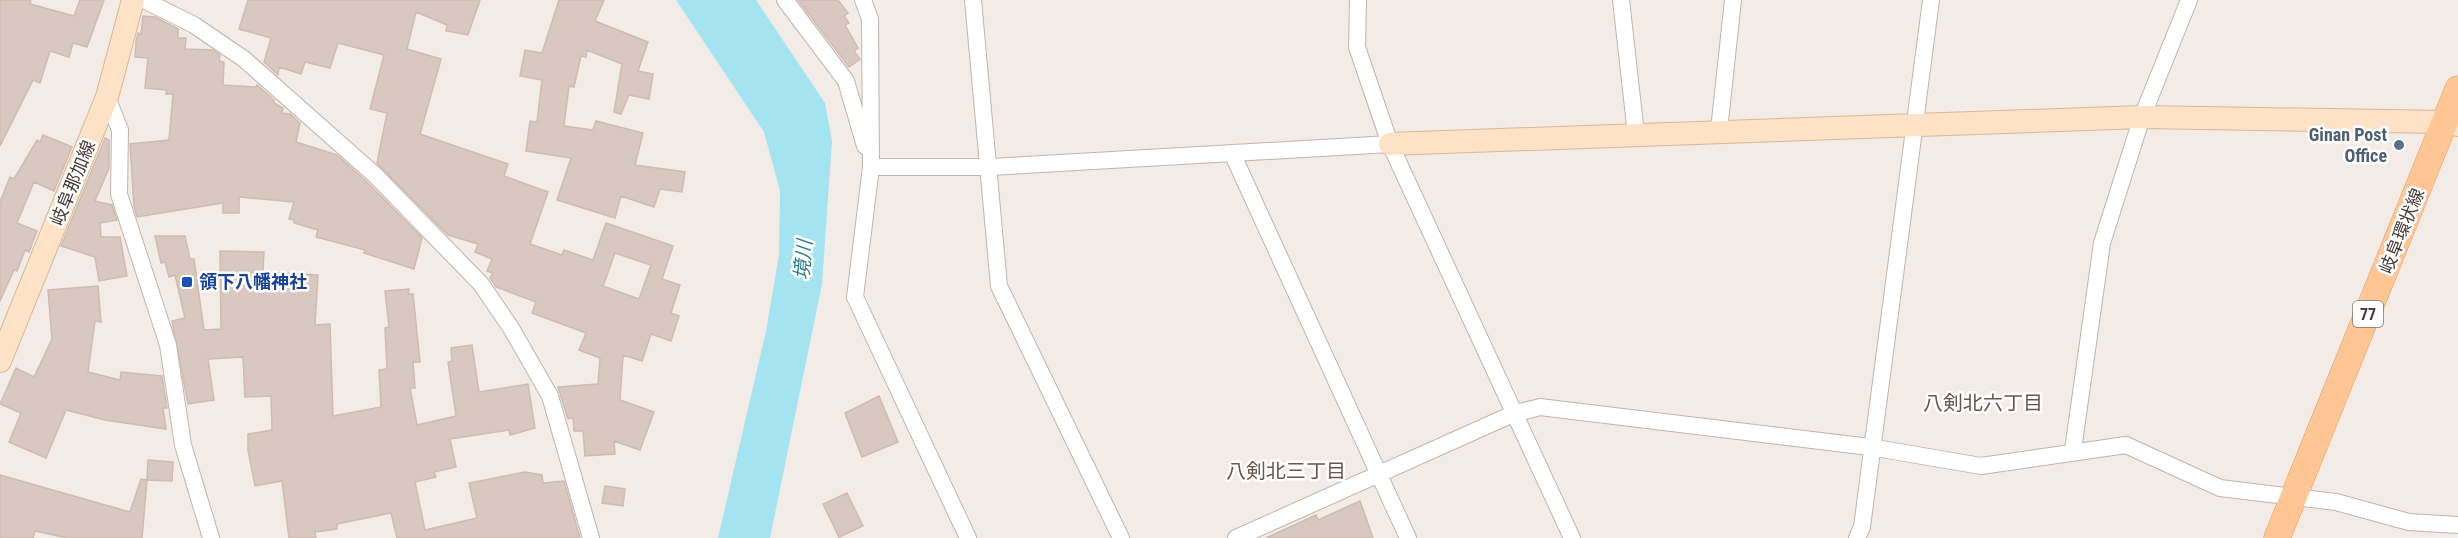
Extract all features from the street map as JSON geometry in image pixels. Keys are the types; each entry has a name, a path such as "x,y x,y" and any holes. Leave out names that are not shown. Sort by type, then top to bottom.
{"main road":[{"name":"岐阜環状線","path":"2277,538 2452,123 2458,90"}],"street":[{"name":"岐阜那加線","path":"0,361 107,97 133,0"},
{"path":"144,0 194,25 244,59 375,175 481,284 511,328 550,396 591,538"},
{"path":"785,0 846,81 871,167"},
{"path":"863,0 870,19 871,167 855,297 968,538"},
{"path":"973,0 990,167 999,286 1121,538"},
{"path":"1358,0 1357,47 1390,144 1572,538"},
{"path":"1621,0 1636,134"},
{"path":"1719,130 1733,0"},
{"path":"1857,538 1862,527 1870,447 1931,0"},
{"path":"2073,450 2102,243 2142,117 2189,0"},
{"path":"107,97 120,130 119,194 168,345 183,445 211,538"},
{"path":"871,167 990,167 1390,144 1719,130 1915,126 2142,117 2452,123"},
{"path":"1232,153 1408,538"},
{"path":"1236,538 1513,414 1540,406 1870,447 1981,466 2073,450 2126,445 2220,488 2336,502 2409,522 2458,525"}],"water":[{"name":"境川","path":"676,0 756,0 825,103 832,141 822,284 770,538 718,538 766,331 779,255 780,191 764,132"}],"building":[{"path":"0,0 31,0 30,4 74,16 80,0 104,0 87,47 73,43 69,57 50,51 40,83 33,80 0,146"},
{"path":"248,0 480,0 468,35 446,31 447,25 416,12 407,49 441,59 420,134 508,164 504,176 548,192 530,244 562,255 564,250 593,260 606,223 673,246 662,279 680,285 671,313 679,316 671,341 651,334 642,361 623,355 620,400 654,412 640,450 614,441 615,454 585,456 583,431 574,431 573,418 568,419 558,387 598,384 600,358 579,350 586,333 532,313 536,302 496,287 490,278 493,273 487,271 492,259 475,252 478,244 448,235 377,163 387,113 370,109 384,55 338,43 330,68 305,62 301,74 279,67 278,75 264,62 271,38 239,29","holes":["615,253 651,265 639,299 603,286"]},
{"path":"559,0 604,0 595,21 648,42 638,71 653,74 649,99 629,95 621,114 614,112 622,64 587,50 586,57 581,56 574,87 569,86 564,126 593,130 596,121 643,133 635,165 685,172 682,192 660,189 654,207 621,196 615,218 557,200 571,158 526,151 530,121 537,122 542,80 520,76 525,50 542,53"},
{"path":"798,0 838,0 848,13 844,16 849,23 845,25 858,48 854,51 860,59 849,67"},
{"path":"143,16 155,17 178,29 178,38 186,38 185,49 213,50 220,55 219,61 224,62 223,85 256,87 257,85 274,100 274,103 283,108 282,113 290,114 300,123 296,142 337,155 368,183 422,238 414,269 364,253 365,250 316,237 318,230 294,223 294,220 289,219 294,202 239,197 239,213 223,213 223,203 137,217 134,206 130,144 169,140 173,94 166,94 167,90 145,88 148,58 135,57 136,41 138,33 141,34"},
{"path":"43,135 72,147 54,191 34,182 17,223 37,231 29,252 25,250 17,271 14,270 0,301 0,202 10,177 14,179 37,140 40,142"},
{"path":"105,138 109,140 109,168 95,201 112,205 117,220 100,223 101,237 120,237 127,276 99,281 95,257 61,246"},
{"path":"155,236 185,236 190,259 194,259 204,330 221,329 220,251 264,252 263,272 318,275 315,325 330,324 333,416 381,407 379,370 387,369 385,328 389,327 385,291 409,289 408,294 413,294 420,362 413,362 415,388 410,388 417,425 456,416 448,362 452,361 451,348 472,345 479,392 528,384 535,428 510,435 509,430 450,439 456,467 434,472 436,477 415,482 425,530 477,518 469,483 525,472 542,475 543,483 564,481 580,538 397,538 391,513 337,524 337,529 315,532 316,538 289,538 282,481 255,486 248,450 248,434 272,430 271,396 245,397 243,357 208,359 214,400 188,404 172,321 185,318 175,275 169,277 165,262 161,263"},
{"path":"98,286 101,322 95,321 88,372 120,380 121,372 162,376 167,408 163,408 166,429 105,420 66,410 46,458 9,442 21,413 0,404 16,368 34,377 52,339 48,290"},
{"path":"879,396 898,442 862,457 845,413"},
{"path":"148,460 173,462 172,481 147,480"},
{"path":"0,475 130,512 141,479 147,480 142,538 67,538 35,531 33,538 0,538"},
{"path":"605,486 625,489 623,506 602,503"},
{"path":"847,493 863,526 839,537 823,504"},
{"path":"1360,501 1373,538 1266,538 1316,515 1318,520"}],"place":[{"name":"Ginan Post Office","path":"2399,145"},
{"name":"領下八幡神社","path":"187,282"}],"district":[{"name":"八剣北六丁目","path":"1983,403"},
{"name":"八剣北三丁目","path":"1286,471"}]}
